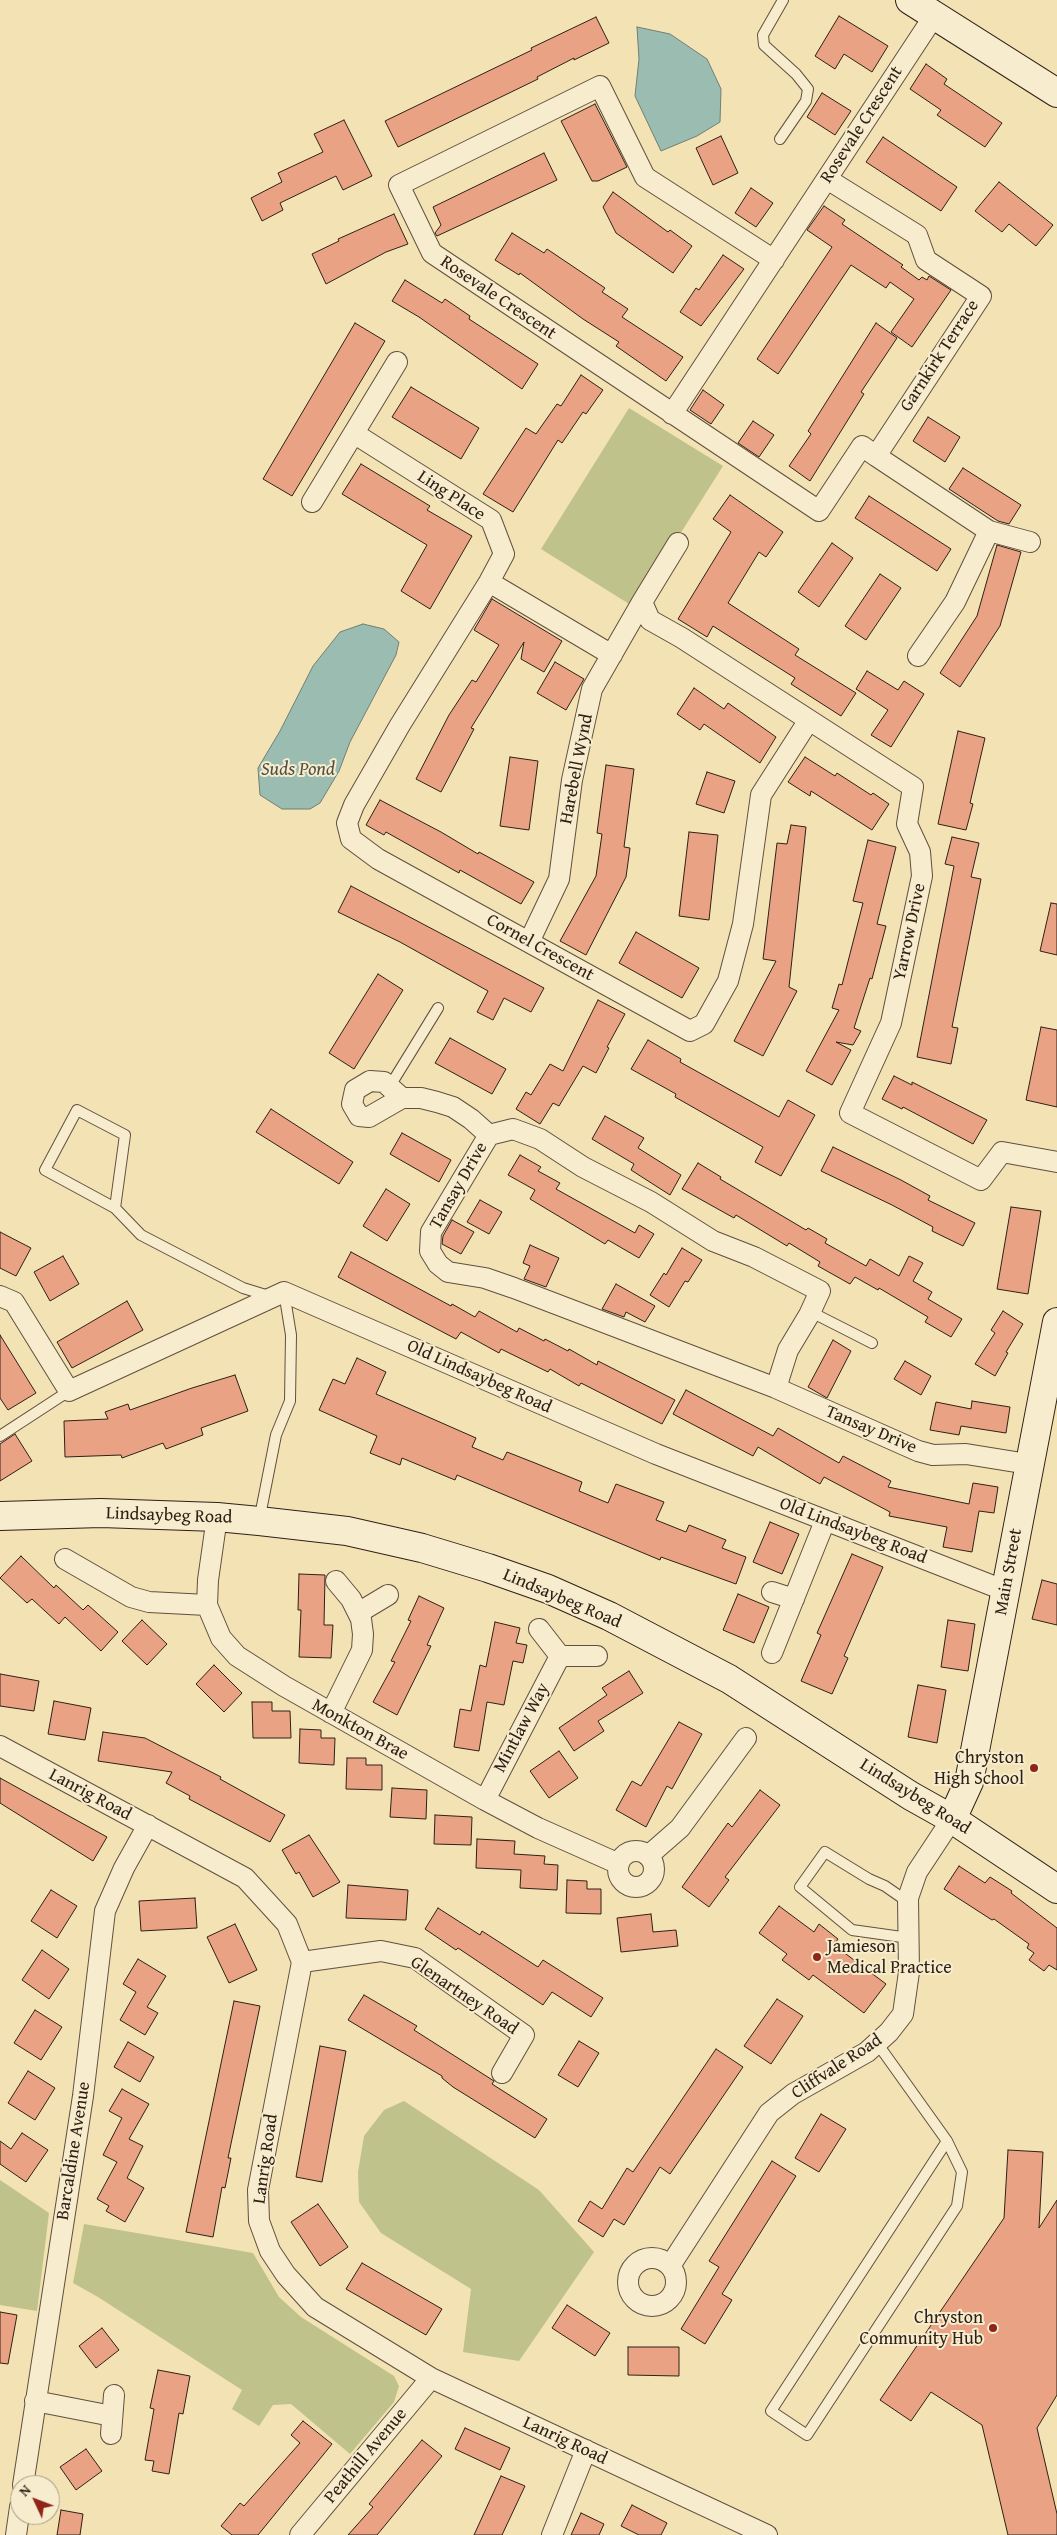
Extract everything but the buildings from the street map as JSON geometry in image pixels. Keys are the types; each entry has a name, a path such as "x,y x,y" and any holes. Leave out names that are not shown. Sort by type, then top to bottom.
{"main road":[{"path":"910,0 1057,93"},
{"name":"Main Street","path":"952,1819 969,1782 1006,1591 1028,1464 1054,1352 1057,1322"},
{"name":"Lindsaybeg Road","path":"0,1516 101,1513 217,1517 348,1531 413,1546 548,1589 608,1616 729,1679 911,1796 952,1819 1057,1888"}],"street":[{"name":"Rosevale Crescent","path":"774,260 645,177 600,86 399,185 432,253 672,414 774,260 934,16"},
{"name":"Garnkirk Terrace","path":"827,179 917,235 926,260 981,296 876,456"},
{"path":"312,502 397,362"},
{"path":"672,414 819,511 862,446 989,531 1030,542"},
{"name":"Ling Place","path":"355,434 491,520 504,554 489,582"},
{"path":"918,656 955,602 989,531"},
{"path":"642,602 678,543"},
{"path":"489,582 612,655"},
{"name":"Cornel Crescent","path":"489,582 400,725 354,804 347,822 351,839 378,859 690,1030 704,1024 728,981 743,924 761,795 809,720"},
{"name":"Harebell Wynd","path":"529,942 558,879 572,780 592,690 642,602"},
{"name":"Yarrow Drive","path":"642,602 650,620 682,638 913,787 907,824 920,852 922,876 891,1023 850,1113 981,1180 1002,1152 1057,1162"},
{"path":"396,1092 452,1107 471,1119 489,1136"},
{"name":"Tansay Drive","path":"776,1388 788,1350 811,1312 820,1291 754,1257 713,1241 651,1202 583,1167 540,1139 513,1129 489,1136 430,1232 430,1251 438,1264 448,1272 485,1278 514,1288 776,1388 903,1446 933,1455 966,1454 1028,1464"},
{"path":"0,1296 14,1302 68,1391 278,1295"},
{"name":"Old Lindsaybeg Road","path":"278,1295 656,1454 1006,1591"},
{"name":"Monkton Brae","path":"217,1517 208,1580 207,1605 221,1638 237,1656 331,1713 485,1800 538,1828 619,1864"},
{"path":"772,1653 825,1520"},
{"path":"65,1559 131,1597 149,1602 207,1605"},
{"path":"331,1713 362,1650 363,1634 358,1613 351,1599 336,1581"},
{"path":"772,1592 794,1600"},
{"path":"358,1613 388,1595"},
{"path":"539,1629 560,1656 597,1656"},
{"name":"Mintlaw Way","path":"485,1800 560,1656"},
{"path":"648,1856 680,1828 746,1738"},
{"name":"Lanrig Road","path":"0,1746 245,1878 287,1924 302,1962 258,2190 259,2221 275,2259 286,2275 316,2307 431,2378 586,2450 738,2529 767,2535"},
{"name":"Cliffvale Road","path":"670,2266 769,2113 794,2094 867,2052 890,2032 903,2014 909,1972 908,1902 917,1872 952,1819"},
{"name":"Barcaldine Avenue","path":"24,2475 83,2096 105,1911 124,1868 148,1825"},
{"path":"630,1852 642,1852 648,1856 654,1869 651,1878 643,1885 637,1887 626,1884 619,1875 619,1864 625,1855 630,1852"},
{"name":"Glenartney Road","path":"302,1962 381,1951 415,1958 524,2035 502,2074"},
{"name":"Peathill Avenue","path":"300,2535 431,2378"},
{"path":"35,2401 112,2425 114,2395"},
{"path":"552,2535 586,2450"}],"lane":[{"path":"780,139 806,101 808,89 796,74 764,45 763,35 783,0"},
{"path":"396,1092 438,1008"},
{"path":"115,1208 125,1135 77,1110 45,1170 115,1208 141,1235 243,1288 278,1295 291,1335 290,1401 276,1436 259,1521"},
{"path":"811,1312 872,1342"},
{"path":"0,1436 68,1391"},
{"path":"908,1902 825,1852 800,1887 852,1930 909,1938"},
{"path":"877,2043 947,2141 962,2172 957,2206 807,2435 772,2411 947,2141"}],"green space":[{"path":"629,408 723,466 634,607 541,549"},
{"path":"404,2101 539,2190 594,2252 519,2361 463,2352 471,2289 381,2233 359,2202 358,2172 364,2136 384,2110"},
{"path":"0,2180 49,2213 37,2311 0,2305"},
{"path":"84,2224 253,2253 279,2297 301,2317 394,2376 399,2386 394,2402 350,2454 291,2404 273,2405 259,2426 232,2409 242,2390 98,2297 73,2283"}],"water":[{"path":"637,27 670,34 707,59 721,89 720,122 697,136 661,151 635,96 639,59"},
{"name":"Suds Pond","path":"363,624 384,629 399,642 396,655 350,742 339,771 320,803 310,809 282,809 260,795 258,768 280,731 313,666 340,632"}],"place":[{"name":"Chryston High School","path":"1034,1768"},
{"name":"Jamieson Medical Practice","path":"817,1957"},
{"name":"Chryston Community Hub","path":"993,2328"}]}
